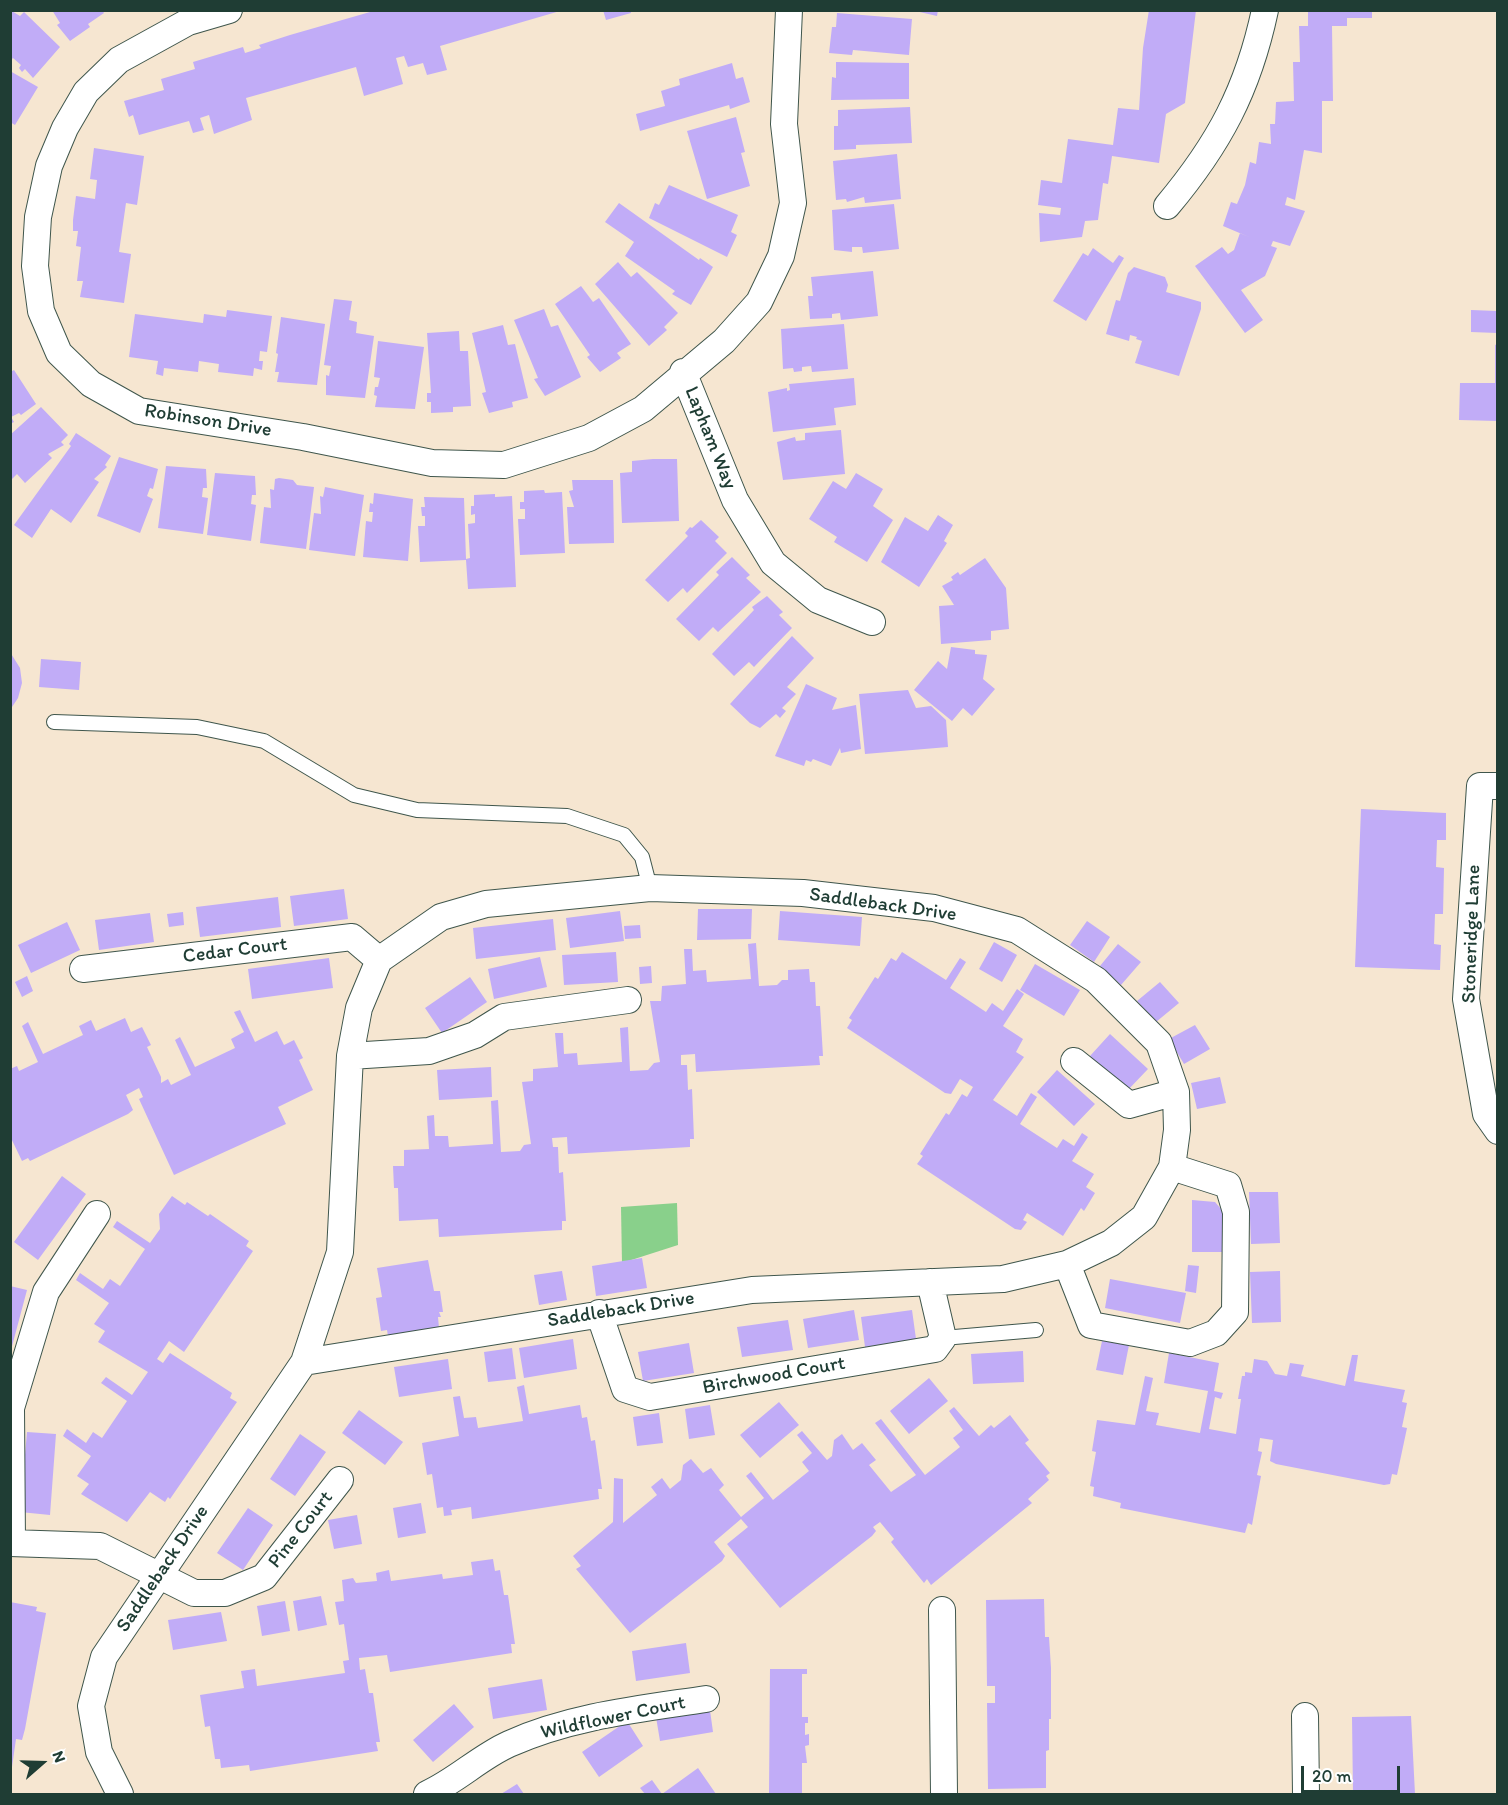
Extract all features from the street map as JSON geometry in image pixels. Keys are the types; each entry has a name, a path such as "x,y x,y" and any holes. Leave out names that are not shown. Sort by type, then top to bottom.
{"street":[{"name":"Robinson Drive","path":"229,10 188,22 119,60 86,92 65,128 49,165 38,217 35,266 41,311 59,353 91,384 139,411 303,437 432,463 504,465 589,438 643,409 683,372"},
{"name":"Lapham Way","path":"789,10 784,124 793,203 781,256 759,302 724,341 683,372 735,500 773,563 818,600 872,622"},
{"path":"1167,206 1196,171 1220,135 1242,92 1257,47 1265,10"},
{"name":"Stoneridge Lane","path":"1497,786 1480,786 1466,999 1486,1114 1497,1131"},
{"name":"Saddleback Drive","path":"120,1794 99,1752 91,1706 104,1657 304,1362 340,1251 350,1056 359,1008 380,960 441,917 486,904 650,888 803,893 934,908 1017,930 1096,980 1159,1043 1176,1092 1177,1130 1172,1167 1144,1217 1111,1243 1068,1264 1003,1279 752,1290 304,1362"},
{"name":"Cedar Court","path":"83,969 352,937 380,960"},
{"path":"350,1056 429,1051 475,1035 504,1017 628,1000"},
{"path":"1074,1060 1129,1105 1176,1092"},
{"path":"1068,1264 1091,1325 1190,1343 1216,1333 1234,1311 1236,1212 1228,1185 1172,1167"},
{"path":"11,1543 11,1408 46,1292 97,1214"},
{"path":"930,1282 943,1338"},
{"name":"Birchwood Court","path":"599,1313 625,1389 650,1397 935,1349 943,1338"},
{"name":"Pine Court","path":"11,1543 100,1546 194,1593 225,1593 264,1577 340,1480"},
{"path":"942,1610 944,1794"},
{"name":"Wildflower Court","path":"427,1794 508,1745 559,1726 615,1713 706,1699"},
{"path":"1305,1716 1306,1794"}],"lane":[{"path":"54,722 197,727 264,741 354,795 417,810 567,816 624,835 642,857 650,888"},
{"path":"943,1338 1036,1330"}],"green space":[{"path":"677,1203 678,1245 622,1263 621,1207"}],"building":[{"path":"10,10 20,16 24,12 60,47 33,78 25,69 22,72 19,68 21,65 13,58 10,61"},
{"path":"52,10 102,10 104,13 88,24 90,27 70,41 57,25 60,23"},
{"path":"377,10 560,11 440,46 447,70 427,75 423,63 408,67 404,56 396,58 403,84 364,96 356,67 246,98 252,120 214,134 209,115 200,118 204,130 193,133 189,121 139,135 133,115 129,117 124,101 164,90 161,79 195,69 193,62 243,47 245,53 261,48 259,45"},
{"path":"603,10 630,10 631,13 606,20"},
{"path":"911,10 938,10 937,16"},
{"path":"1149,10 1196,10 1185,103 1166,114 1159,163 1112,156 1108,184 1103,183 1098,220 1085,221 1082,237 1040,242 1039,213 1060,215 1061,208 1038,205 1041,180 1062,183 1068,139 1113,145 1118,108 1139,110 1143,48"},
{"path":"1308,10 1372,10 1372,18 1347,18 1347,26 1332,26 1333,101 1322,101 1322,153 1304,150 1295,200 1287,197 1285,205 1305,211 1290,246 1273,241 1271,246 1277,248 1265,276 1241,290 1263,320 1245,333 1195,266 1222,247 1228,254 1234,250 1240,233 1223,226 1231,202 1237,204 1245,185 1250,162 1256,164 1259,142 1271,144 1270,124 1275,124 1276,102 1294,101 1293,62 1300,62 1299,26 1308,26"},
{"path":"837,13 912,19 909,55 853,50 852,55 829,53 832,27 836,27"},
{"path":"836,62 909,63 909,99 831,100 832,77 836,78"},
{"path":"732,63 736,79 743,77 750,102 730,109 729,105 640,131 636,114 665,106 661,91 680,85 679,79"},
{"path":"10,71 38,87 15,125 10,122"},
{"path":"910,107 912,143 856,145 856,149 834,150 834,126 838,126 838,110"},
{"path":"736,117 745,152 741,153 750,186 707,199 687,131"},
{"path":"94,148 144,156 137,205 126,203 119,252 131,254 124,303 80,297 83,281 77,281 81,247 76,246 78,231 73,231 73,220 76,196 95,199 97,180 90,179"},
{"path":"897,154 901,199 865,203 864,197 847,202 846,199 836,200 833,161"},
{"path":"669,185 738,215 731,232 737,235 727,257 649,218 655,203 659,205"},
{"path":"619,203 699,260 700,258 713,267 691,305 672,294 675,291 625,256 634,242 605,222"},
{"path":"894,204 899,249 863,253 862,247 852,247 852,252 834,250 832,210"},
{"path":"1093,248 1113,263 1119,255 1124,258 1086,321 1053,301 1083,253 1088,256"},
{"path":"618,262 631,277 637,272 678,313 664,327 667,330 649,346 595,284"},
{"path":"1134,267 1165,277 1168,285 1166,292 1201,302 1201,309 1179,376 1135,363 1142,341 1136,339 1137,337 1130,335 1129,341 1106,334 1116,300 1120,301 1128,273"},
{"path":"873,271 878,316 841,320 840,313 832,314 832,318 810,319 808,296 813,296 811,277"},
{"path":"581,286 593,302 599,298 631,344 617,353 621,358 600,372 587,357 590,355 555,304"},
{"path":"334,299 352,301 349,320 357,322 356,333 374,336 365,398 326,395 326,375 329,376 331,366 324,365"},
{"path":"544,309 551,327 558,325 581,377 545,396 534,379 538,378 514,320"},
{"path":"227,310 272,316 267,352 260,351 259,361 263,361 262,370 254,368 253,376 218,372 219,364 199,361 198,372 164,368 163,376 156,374 158,361 129,357 135,314 203,323 204,314 226,317"},
{"path":"1471,310 1497,311 1497,333 1471,332"},
{"path":"281,317 325,324 317,385 277,382 279,372 275,372 278,354 276,353"},
{"path":"844,324 848,369 812,372 811,366 802,367 802,371 794,372 793,368 783,369 781,329"},
{"path":"503,325 508,345 515,344 528,398 512,402 513,407 489,413 482,393 486,392 472,333"},
{"path":"459,331 460,351 468,351 471,406 453,407 453,412 431,413 431,402 427,402 427,393 431,393 427,333"},
{"path":"378,341 424,347 415,409 375,407 377,396 374,395 375,387 378,387 380,378 374,377"},
{"path":"1497,344 1497,421 1459,420 1460,383 1495,383 1495,345"},
{"path":"14,370 36,404 21,415 19,413 11,417 14,422 10,424 10,372"},
{"path":"854,378 856,405 834,408 836,425 773,432 768,392 787,388 787,391 790,390 789,384"},
{"path":"41,407 68,435 61,442 64,445 48,454 52,458 25,483 17,474 10,481 10,435"},
{"path":"841,430 845,474 783,480 777,442 795,437 796,441 805,440 805,433"},
{"path":"76,433 111,456 105,465 107,467 94,479 99,482 71,523 51,509 32,538 14,525 71,446 69,444"},
{"path":"119,457 158,469 153,489 150,488 147,496 153,499 140,533 97,516"},
{"path":"677,459 679,521 622,523 620,473 632,472 632,461"},
{"path":"166,466 206,469 207,488 203,488 202,497 208,498 203,534 158,528"},
{"path":"215,473 255,476 256,495 252,495 251,504 256,505 251,541 207,535"},
{"path":"856,473 883,489 873,506 893,520 867,562 834,542 837,537 809,519 833,481 846,489"},
{"path":"275,479 293,480 297,485 314,487 306,549 260,543 264,507 271,508 270,489 274,490"},
{"path":"572,480 613,480 614,543 569,544 567,507 574,507 569,491 573,490"},
{"path":"325,487 364,495 355,556 309,550 314,513 321,514 320,496 323,497"},
{"path":"544,490 545,493 562,492 565,553 520,555 518,519 525,519 525,509 520,509 520,502 524,502 524,491"},
{"path":"374,493 413,499 408,561 363,557 366,521 372,522 373,512 369,512 370,503 373,504"},
{"path":"495,494 495,497 512,496 516,587 468,589 466,560 420,562 418,526 425,526 425,516 422,516 421,507 425,507 424,497 464,498 466,559 470,558 468,524 475,523 475,514 471,515 474,495"},
{"path":"938,515 953,525 944,541 947,543 919,587 881,562 905,517 928,531"},
{"path":"701,520 719,537 715,541 727,553 687,593 683,588 668,602 645,580 688,536 685,533 690,527 692,528"},
{"path":"732,557 750,575 746,578 761,592 718,632 713,627 699,641 676,619 719,575 716,572"},
{"path":"985,558 1006,588 1009,629 991,631 991,640 941,644 939,606 954,605 942,586 953,580 951,577 958,572 960,575"},
{"path":"767,596 783,612 779,615 792,628 754,667 749,662 734,676 712,654 754,610 752,607"},
{"path":"792,636 814,658 787,687 796,694 782,708 786,711 780,718 776,714 760,728 750,723 730,704"},
{"path":"951,647 975,650 975,654 987,655 983,679 995,689 972,716 963,708 952,721 914,690 938,661 947,669"},
{"path":"10,652 20,668 22,683 18,698 10,710"},
{"path":"41,659 81,662 79,690 39,687"},
{"path":"806,684 837,698 832,710 856,705 861,749 841,753 840,748 831,766 813,759 811,762 806,760 804,766 775,756"},
{"path":"908,690 916,708 931,706 946,720 948,747 865,754 859,694"},
{"path":"1361,809 1446,813 1446,840 1437,840 1436,867 1444,868 1443,914 1435,914 1434,944 1441,945 1440,970 1355,967"},
{"path":"344,889 348,919 294,926 290,896"},
{"path":"278,897 281,927 200,937 196,907"},
{"path":"698,909 752,909 751,939 697,940"},
{"path":"620,911 624,941 570,948 566,918"},
{"path":"780,911 862,917 860,946 778,940"},
{"path":"183,912 184,925 169,927 167,914"},
{"path":"150,913 154,942 99,950 95,920"},
{"path":"553,919 556,950 476,959 473,928"},
{"path":"1087,921 1110,937 1094,962 1070,945"},
{"path":"67,922 80,950 31,973 18,945"},
{"path":"640,925 641,938 625,939 624,926"},
{"path":"994,942 1017,955 1002,982 979,969"},
{"path":"756,943 759,986 777,985 782,980 788,980 788,970 809,969 810,982 815,982 816,1006 820,1006 823,1056 819,1056 820,1065 696,1072 695,1054 681,1055 681,1065 687,1065 688,1090 692,1089 694,1139 690,1139 690,1147 568,1154 567,1137 552,1138 553,1147 558,1147 559,1173 563,1172 566,1221 562,1221 562,1230 439,1237 438,1219 399,1221 398,1188 394,1188 393,1166 404,1166 404,1150 429,1149 427,1116 434,1115 435,1136 448,1136 449,1147 493,1144 491,1101 498,1100 501,1152 520,1151 524,1145 531,1144 522,1082 533,1081 533,1069 558,1067 555,1033 563,1033 564,1054 577,1053 578,1065 622,1062 620,1028 628,1027 630,1071 648,1070 654,1063 660,1062 650,1001 661,1001 662,986 686,984 684,949 692,949 693,971 706,970 707,982 751,979 748,944"},
{"path":"1118,944 1141,962 1121,985 1100,966"},
{"path":"616,952 618,982 564,985 562,955"},
{"path":"902,952 946,980 960,958 966,962 950,988 986,1012 992,1003 1003,1011 1017,989 1024,994 1003,1026 1023,1039 1016,1052 1024,1057 993,1100 1017,1116 1031,1093 1037,1097 1020,1124 1057,1148 1063,1139 1074,1146 1082,1133 1088,1137 1072,1161 1094,1174 1086,1187 1095,1193 1084,1211 1081,1208 1063,1236 1027,1213 1023,1220 1027,1222 1021,1230 1015,1229 917,1164 923,1156 920,1154 946,1113 949,1115 962,1094 967,1097 973,1087 960,1079 951,1094 945,1093 847,1028 852,1020 849,1018 875,977 878,979 891,958 896,961"},
{"path":"540,957 547,987 494,999 488,969"},
{"path":"329,958 333,988 252,999 248,969"},
{"path":"1035,964 1080,990 1064,1016 1020,990"},
{"path":"651,966 652,983 640,984 639,967"},
{"path":"27,976 33,991 22,997 15,982"},
{"path":"470,977 487,1002 442,1033 425,1008"},
{"path":"1160,982 1179,1003 1156,1022 1137,1001"},
{"path":"240,1010 255,1042 277,1031 284,1045 294,1040 303,1058 299,1060 313,1090 278,1107 286,1124 174,1175 139,1099 143,1097 139,1088 126,1095 133,1110 128,1114 30,1161 28,1158 22,1161 10,1136 10,1069 17,1066 19,1071 38,1062 22,1026 28,1022 43,1054 83,1035 79,1026 91,1020 96,1031 125,1018 131,1032 142,1027 151,1045 147,1047 161,1077 161,1083 168,1079 171,1085 191,1075 175,1040 180,1037 195,1067 235,1048 231,1039 244,1032 234,1012"},
{"path":"1195,1025 1210,1049 1184,1064 1169,1039"},
{"path":"1110,1034 1148,1069 1127,1091 1090,1056"},
{"path":"491,1067 492,1097 439,1100 437,1070"},
{"path":"1057,1070 1095,1104 1074,1126 1037,1092"},
{"path":"1220,1077 1226,1103 1197,1109 1191,1083"},
{"path":"62,1176 86,1194 38,1260 14,1242"},
{"path":"1249,1192 1278,1192 1280,1243 1251,1244"},
{"path":"172,1196 185,1205 187,1202 208,1216 210,1214 249,1241 246,1246 253,1251 184,1352 169,1341 157,1359 163,1363 170,1353 232,1393 230,1398 237,1402 170,1499 168,1497 165,1502 150,1492 127,1522 81,1494 89,1484 77,1476 91,1456 63,1436 67,1429 86,1443 93,1432 102,1438 127,1401 101,1383 106,1377 132,1395 148,1372 98,1342 105,1331 94,1324 109,1303 76,1280 80,1273 103,1289 110,1279 120,1286 145,1249 113,1227 117,1221 150,1243 160,1229 159,1214"},
{"path":"1192,1200 1215,1202 1222,1210 1222,1252 1192,1252"},
{"path":"642,1258 647,1288 596,1296 592,1266"},
{"path":"428,1260 434,1291 440,1291 443,1312 439,1312 441,1317 438,1317 439,1328 388,1336 387,1330 381,1331 376,1298 382,1297 377,1268"},
{"path":"1188,1265 1199,1266 1196,1293 1185,1291"},
{"path":"562,1271 567,1300 539,1305 534,1275"},
{"path":"1280,1271 1281,1322 1252,1323 1250,1272"},
{"path":"1110,1279 1186,1293 1180,1323 1105,1308"},
{"path":"10,1286 27,1290 11,1350 10,1349"},
{"path":"854,1310 859,1340 808,1348 803,1319"},
{"path":"912,1310 916,1339 865,1347 861,1317"},
{"path":"788,1320 793,1350 742,1357 737,1327"},
{"path":"573,1339 577,1369 524,1378 519,1348"},
{"path":"1102,1341 1129,1345 1123,1375 1096,1370"},
{"path":"689,1343 694,1373 643,1381 638,1352"},
{"path":"512,1348 516,1379 488,1382 484,1352"},
{"path":"1023,1351 1024,1382 973,1384 971,1354"},
{"path":"1169,1353 1219,1363 1214,1391 1223,1393 1221,1399 1215,1397 1209,1429 1236,1434 1242,1376 1245,1376 1245,1372 1252,1373 1254,1359 1267,1361 1275,1374 1287,1376 1290,1363 1304,1365 1301,1376 1345,1386 1352,1355 1358,1355 1354,1381 1405,1390 1402,1402 1407,1403 1402,1427 1407,1428 1397,1475 1392,1474 1390,1484 1384,1485 1276,1464 1270,1461 1273,1440 1260,1438 1258,1451 1262,1452 1257,1475 1261,1476 1252,1525 1248,1523 1245,1533 1120,1508 1121,1503 1093,1496 1094,1487 1090,1486 1096,1452 1092,1451 1097,1420 1135,1425 1145,1376 1153,1378 1146,1411 1159,1413 1156,1425 1200,1433 1208,1391 1164,1383"},
{"path":"448,1359 452,1389 399,1397 394,1367"},
{"path":"929,1378 948,1401 909,1434 890,1411"},
{"path":"524,1385 529,1414 580,1405 582,1418 587,1417 591,1441 595,1440 602,1489 598,1489 599,1499 472,1519 471,1507 451,1510 452,1515 444,1516 443,1507 437,1508 432,1474 427,1475 422,1443 459,1436 453,1397 460,1396 464,1418 476,1417 478,1428 523,1421 517,1387"},
{"path":"779,1402 799,1425 760,1458 740,1435"},
{"path":"710,1405 715,1435 689,1439 685,1409"},
{"path":"954,1407 979,1436 991,1425 994,1428 1010,1415 1029,1440 1025,1443 1050,1473 1046,1476 1049,1480 1028,1499 1032,1503 931,1585 927,1579 924,1583 891,1542 894,1539 880,1522 873,1527 876,1531 872,1536 780,1608 727,1544 748,1527 741,1519 714,1542 725,1556 722,1561 630,1633 576,1569 581,1566 573,1556 613,1522 614,1478 623,1479 623,1523 657,1495 651,1487 662,1478 670,1489 681,1480 683,1465 691,1459 703,1473 711,1468 724,1485 719,1490 741,1517 764,1498 746,1476 751,1472 773,1500 809,1471 802,1462 812,1453 797,1435 802,1431 827,1460 832,1456 834,1440 842,1434 853,1450 862,1443 876,1460 869,1465 891,1492 916,1475 875,1423 881,1419 925,1475 960,1447 953,1438 963,1430 949,1411"},
{"path":"359,1410 403,1442 385,1465 342,1433"},
{"path":"659,1413 663,1443 637,1446 633,1417"},
{"path":"27,1432 56,1434 50,1515 20,1512"},
{"path":"300,1434 326,1452 295,1496 270,1479"},
{"path":"421,1503 426,1533 398,1538 393,1508"},
{"path":"248,1508 273,1525 243,1570 217,1553"},
{"path":"357,1515 362,1544 334,1549 328,1520"},
{"path":"493,1559 495,1571 500,1570 504,1595 508,1595 515,1644 511,1644 512,1653 390,1672 387,1655 359,1658 360,1670 365,1669 369,1693 373,1693 380,1742 376,1742 378,1751 250,1771 249,1765 221,1768 220,1759 215,1759 210,1726 205,1727 200,1695 244,1688 241,1671 255,1669 257,1686 345,1673 343,1661 349,1660 344,1624 339,1625 335,1602 344,1601 342,1580 353,1578 356,1583 377,1581 376,1573 389,1570 391,1581 442,1574 443,1579 473,1575 471,1562"},
{"path":"321,1596 327,1625 298,1631 293,1601"},
{"path":"1044,1599 1045,1637 1049,1637 1051,1668 1051,1719 1049,1719 1049,1750 1046,1751 1046,1788 988,1789 987,1703 995,1703 995,1686 987,1686 986,1600"},
{"path":"285,1601 290,1631 262,1636 257,1606"},
{"path":"10,1602 37,1607 36,1611 46,1613 25,1729 22,1740 16,1739 12,1767"},
{"path":"221,1612 227,1641 173,1650 168,1620"},
{"path":"686,1643 690,1673 636,1681 632,1651"},
{"path":"770,1669 807,1669 807,1674 802,1674 802,1717 808,1717 808,1723 805,1723 805,1735 809,1734 809,1745 805,1746 807,1763 802,1763 802,1794 769,1794"},
{"path":"542,1679 547,1710 493,1719 488,1688"},
{"path":"709,1703 713,1732 660,1741 655,1711"},
{"path":"454,1704 474,1727 433,1762 413,1740"},
{"path":"1411,1716 1415,1794 1353,1794 1352,1717"},
{"path":"627,1721 643,1746 599,1777 582,1752"},
{"path":"698,1768 716,1794 662,1794"},
{"path":"652,1780 662,1794 645,1794 640,1788"},
{"path":"517,1784 524,1794 501,1794"}]}
